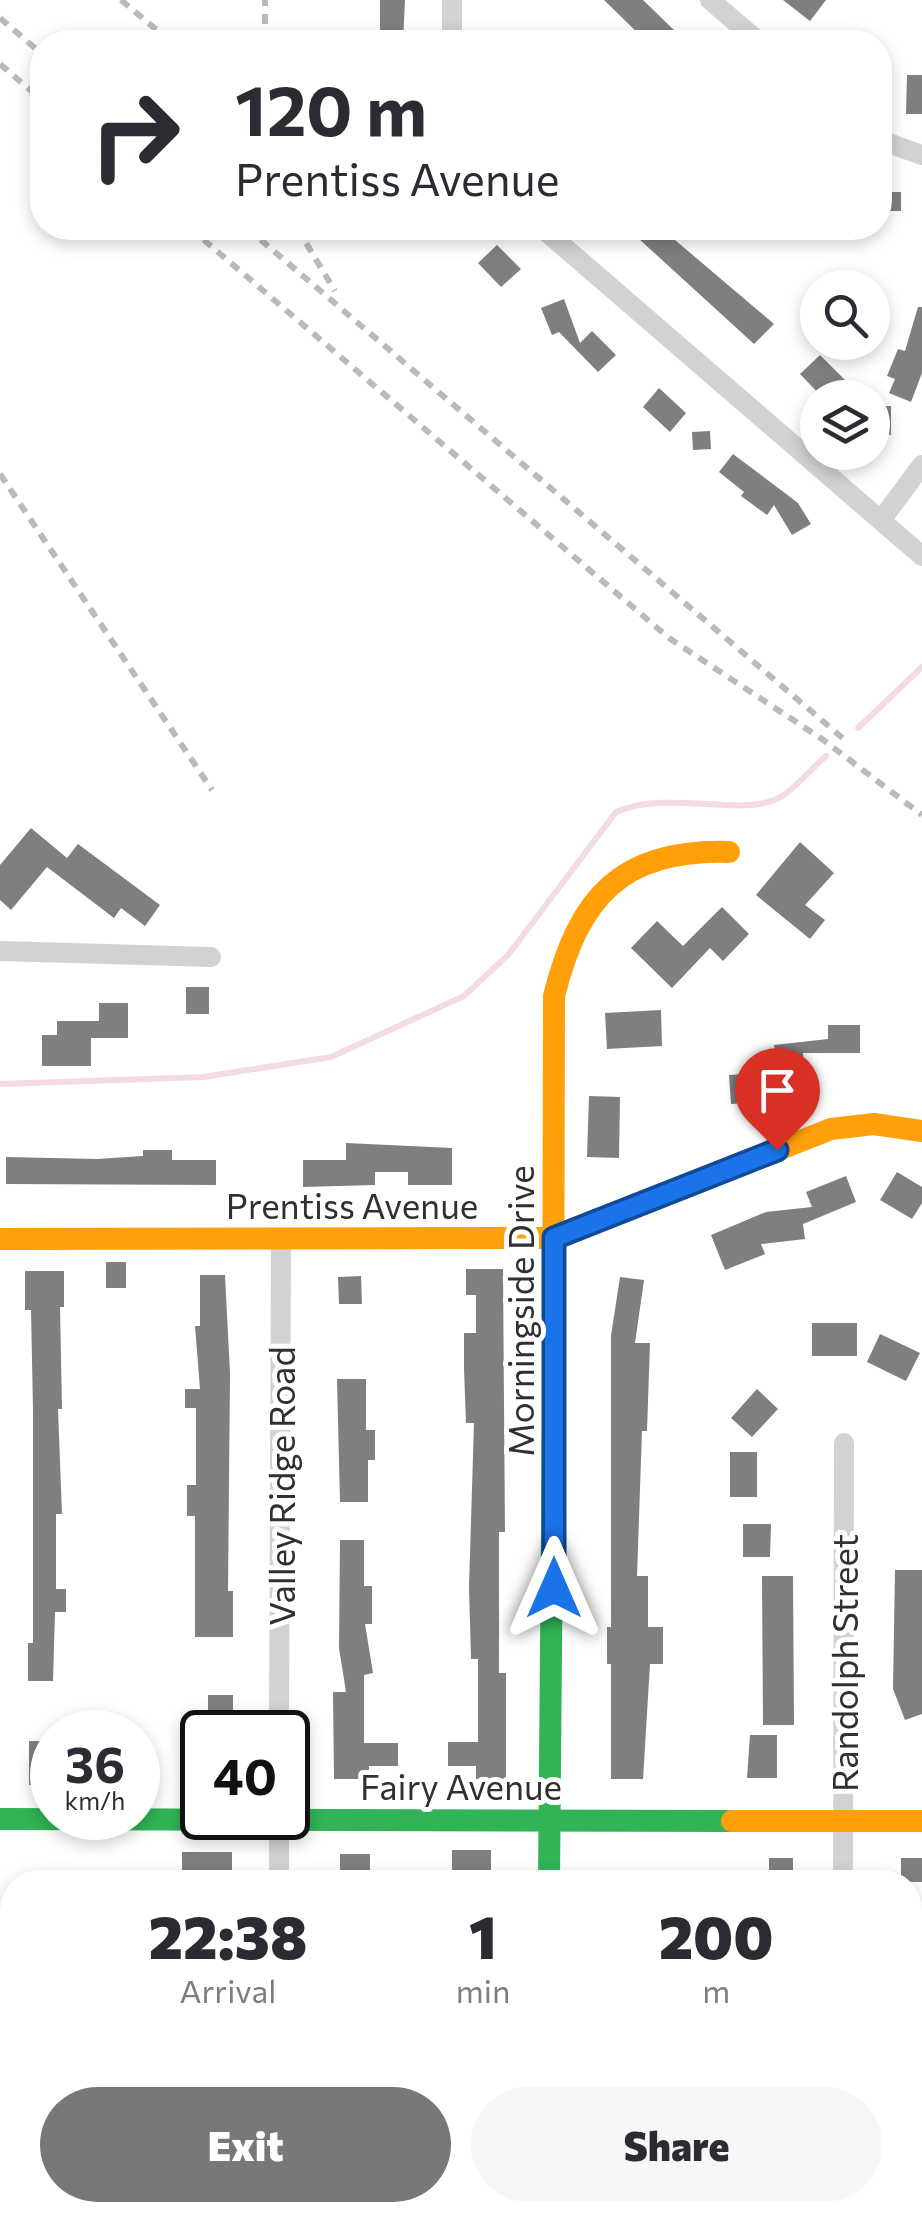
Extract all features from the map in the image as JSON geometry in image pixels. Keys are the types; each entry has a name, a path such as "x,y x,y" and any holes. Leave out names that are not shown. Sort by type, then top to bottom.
{"street":[{"path":"452,0 452,30"},
{"path":"710,0 745,30"},
{"path":"892,144 922,155"},
{"path":"556,240 922,556"},
{"path":"882,519 922,465"},
{"name":"Morningside Drive","path":"550,1870 554,996 572,934 604,888 647,859 702,849 729,852"},
{"path":"0,951 210,957"},
{"name":"Prentiss Avenue","path":"0,1239 554,1238 831,1129 874,1124 922,1132"},
{"name":"Valley Ridge Road","path":"279,1710 281,1240"},
{"name":"Randolph Street","path":"843,1870 844,1442"},
{"name":"Fairy Avenue","path":"0,1819 180,1819"},
{"name":"Fairy Avenue","path":"310,1819 922,1821"},
{"path":"279,1840 279,1870"}],"building":[{"path":"380,0 405,0 404,30 380,30"},
{"path":"604,0 643,0 674,30 635,30"},
{"path":"783,0 826,0 810,21"},
{"path":"907,75 922,75 922,114 906,114"},
{"path":"892,192 901,192 901,211 892,211"},
{"path":"640,240 675,240 774,324 754,344"},
{"path":"497,245 521,269 501,287 478,263"},
{"path":"564,299 580,343 592,331 616,355 598,372 559,332 552,335 541,308"},
{"path":"918,307 922,307 922,373 911,402 890,393 895,379 887,376 898,349 905,351"},
{"path":"815,360 825,360 845,380 806,380 800,374"},
{"path":"659,388 686,413 670,432 643,407"},
{"path":"710,431 711,449 693,450 692,432"},
{"path":"733,454 798,503 811,524 792,535 774,505 767,515 741,496 744,492 719,472"},
{"path":"31,828 67,858 78,844 160,905 145,926 121,908 114,918 47,867 11,910 0,900 0,865"},
{"path":"800,842 834,873 805,905 825,920 810,939 756,895"},
{"path":"722,907 749,934 723,961 710,948 672,988 631,948 657,921 683,946"},
{"path":"186,987 209,987 209,1014 186,1014"},
{"path":"99,1003 128,1003 128,1038 91,1038 91,1066 42,1066 42,1035 57,1035 57,1021 99,1021"},
{"path":"661,1010 662,1046 607,1049 605,1013"},
{"path":"828,1025 860,1025 860,1053 803,1053 804,1068 777,1072 774,1045 828,1039"},
{"path":"763,1073 764,1102 731,1104 729,1075"},
{"path":"589,1096 620,1097 619,1158 587,1157"},
{"path":"346,1143 452,1148 452,1185 408,1185 408,1172 375,1172 375,1185 303,1187 303,1160 346,1160"},
{"path":"143,1150 172,1150 172,1160 216,1160 216,1185 6,1184 6,1157 97,1159 143,1156"},
{"path":"897,1172 922,1187 922,1203 912,1219 880,1200"},
{"path":"846,1176 856,1202 803,1224 805,1239 761,1244 765,1254 725,1270 711,1235 766,1212 812,1207 806,1192"},
{"path":"106,1262 126,1262 126,1288 106,1288"},
{"path":"466,1269 503,1269 505,1532 499,1532 499,1673 506,1673 506,1779 476,1779 476,1766 448,1766 448,1742 478,1742 478,1659 471,1659 469,1587 474,1423 466,1423 464,1369 464,1333 476,1333 476,1295 466,1295"},
{"path":"25,1271 64,1271 64,1307 60,1307 62,1409 58,1409 62,1514 56,1514 56,1589 66,1589 66,1612 55,1612 53,1681 28,1681 28,1643 33,1643 33,1409 31,1310 25,1310"},
{"path":"200,1275 225,1275 230,1373 228,1591 233,1591 233,1637 195,1637 195,1516 187,1516 187,1485 196,1485 196,1408 185,1408 185,1389 200,1389 195,1326 200,1326"},
{"path":"361,1276 362,1304 339,1304 338,1277"},
{"path":"620,1277 644,1280 635,1343 650,1343 647,1431 642,1431 637,1576 648,1576 648,1627 663,1627 663,1664 650,1664 643,1779 611,1779 611,1664 607,1664 607,1627 611,1627 611,1336"},
{"path":"812,1323 857,1323 857,1356 812,1356"},
{"path":"880,1334 920,1353 906,1381 867,1362"},
{"path":"337,1379 366,1379 366,1430 375,1430 375,1460 368,1460 368,1502 340,1502"},
{"path":"757,1389 778,1409 752,1437 731,1418"},
{"path":"730,1452 757,1452 757,1497 730,1497"},
{"path":"743,1524 771,1524 770,1557 743,1557"},
{"path":"340,1540 364,1540 364,1586 372,1586 372,1624 365,1624 373,1673 364,1675 364,1743 398,1743 398,1766 369,1766 369,1779 334,1779 333,1692 346,1692 339,1648"},
{"path":"895,1570 922,1570 922,1714 905,1720 893,1689"},
{"path":"762,1576 793,1576 794,1725 763,1725"},
{"path":"208,1695 233,1695 233,1710 208,1710"},
{"path":"750,1735 777,1735 777,1778 747,1778"},
{"path":"452,1850 491,1850 491,1870 452,1870"},
{"path":"182,1852 232,1852 232,1870 182,1870"},
{"path":"340,1854 370,1854 370,1870 340,1870"},
{"path":"769,1858 793,1858 793,1870 769,1870"},
{"path":"901,1858 922,1858 922,1870 901,1870"}],"waterway":[{"path":"858,728 922,667"},
{"path":"0,1084 204,1077 331,1057 464,996 509,954 616,812 659,803 763,803 785,794 826,756"}],"railway":[{"path":"121,0 157,30"},
{"path":"265,0 265,30"},
{"path":"0,18 30,44"},
{"path":"0,64 30,90"},
{"path":"204,240 669,638 822,739 922,815"},
{"path":"261,240 846,741"},
{"path":"304,240 335,291"},
{"path":"0,474 212,790"}],"traffic: fast":[{"path":"549,1870 553,1416"},
{"path":"0,1819 732,1821"}],"traffic: slow":[{"path":"553,1416 554,996 564,961 592,906 611,885 633,870 660,859 729,852"},
{"path":"0,1239 555,1238 831,1129 874,1124 922,1131"},
{"path":"732,1821 922,1821"}],"route":[{"path":"554,1588 554,1238 777,1150"}]}
